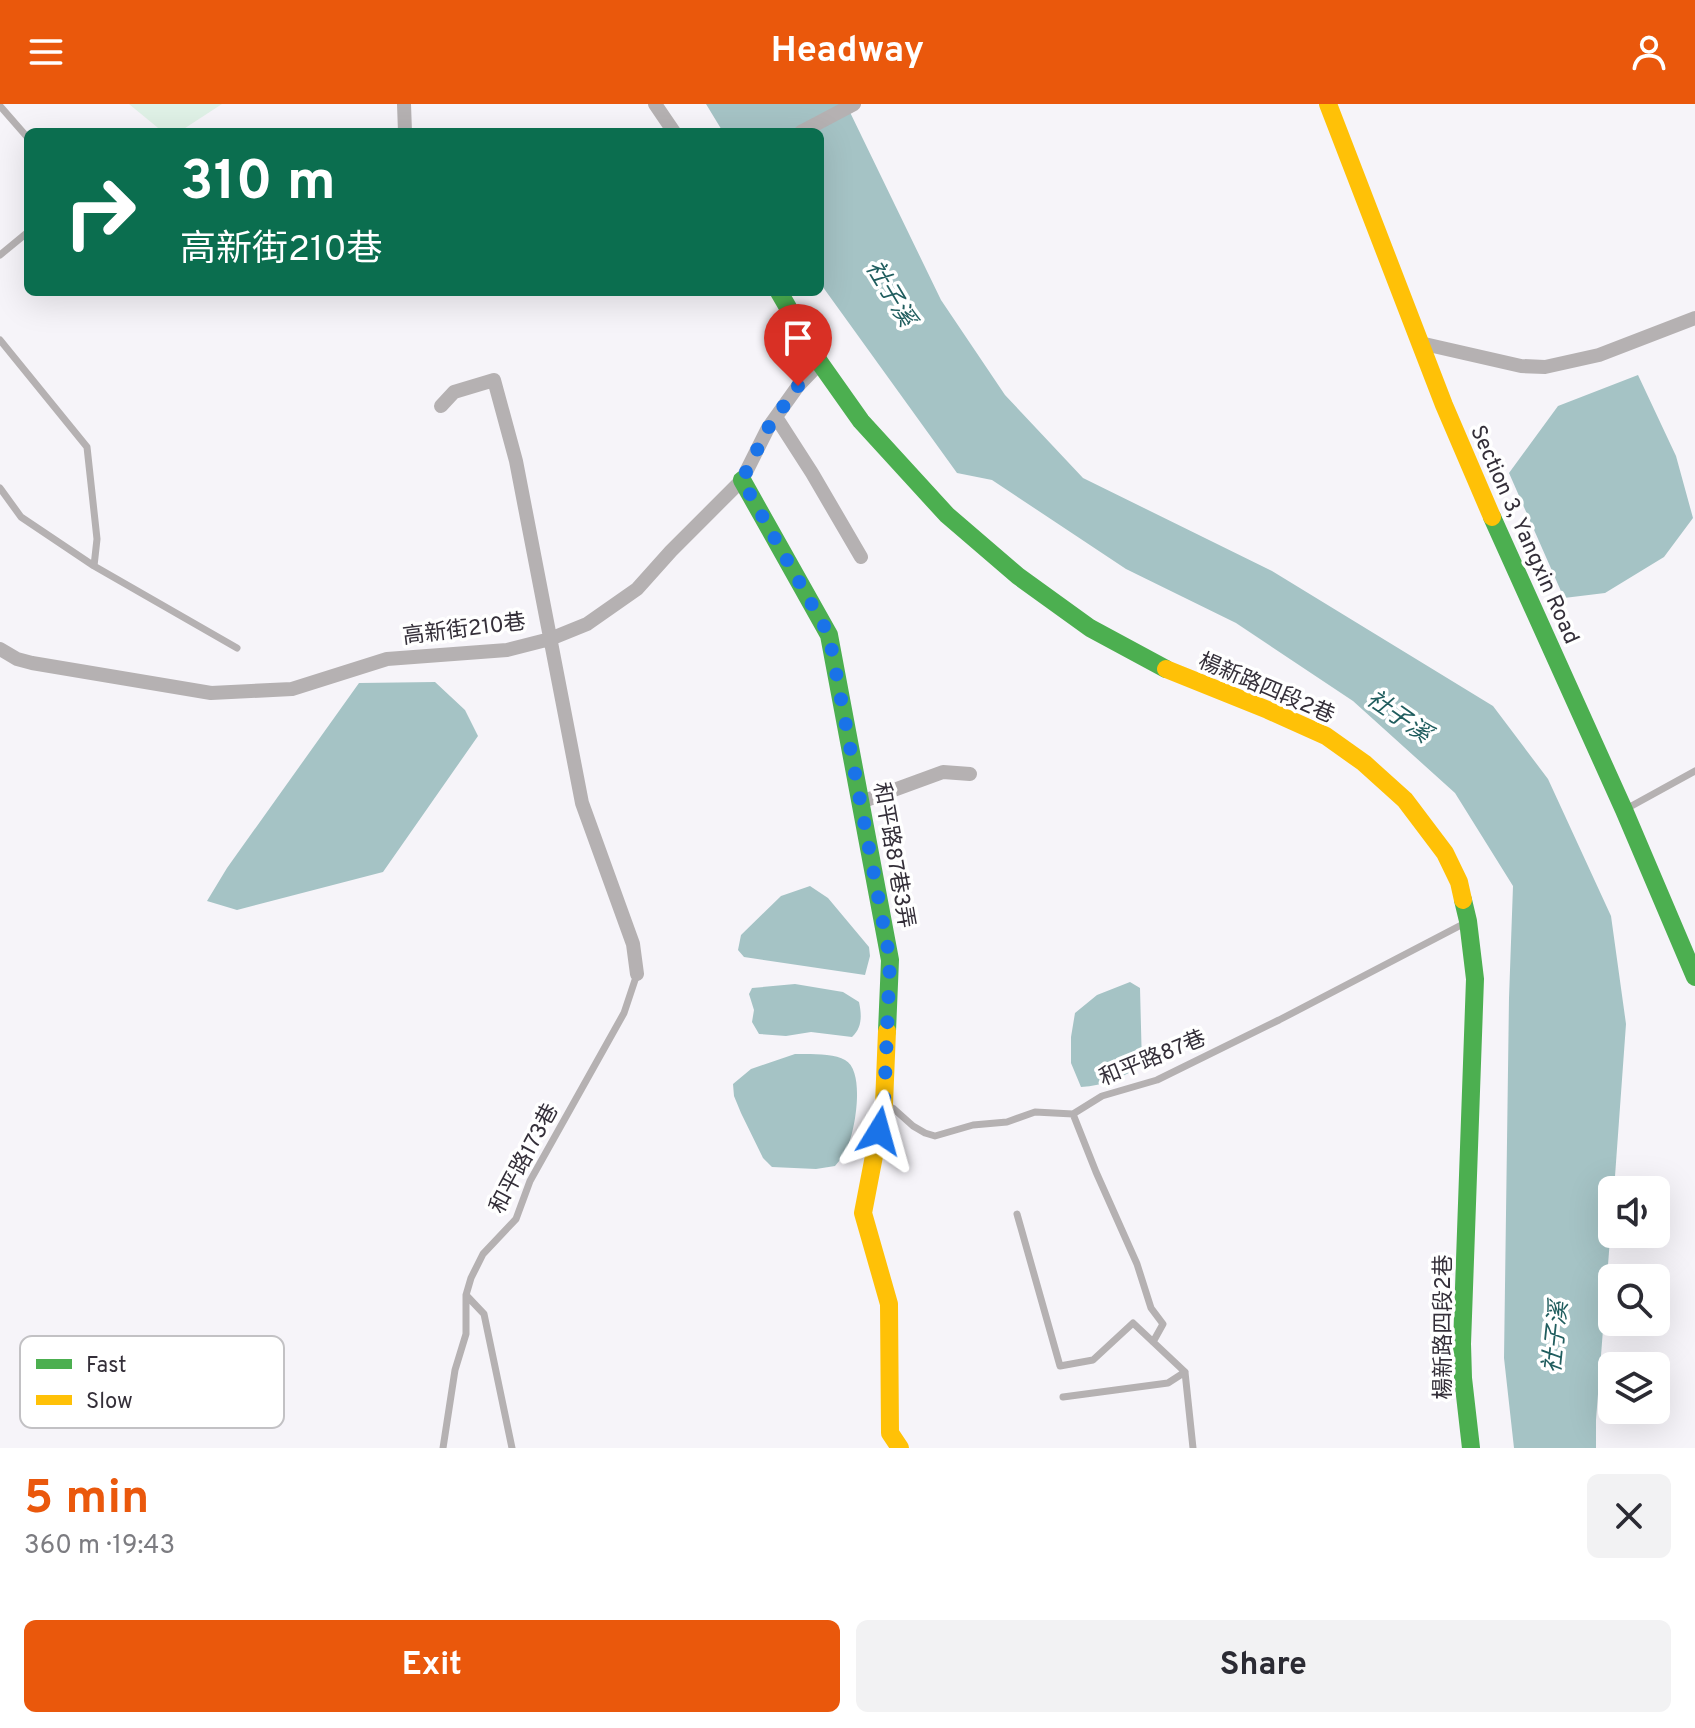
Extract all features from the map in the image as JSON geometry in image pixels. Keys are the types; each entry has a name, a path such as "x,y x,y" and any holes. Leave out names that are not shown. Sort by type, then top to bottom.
{"street":[{"path":"404,104 405,128"},
{"path":"655,104 671,128"},
{"path":"809,128 854,104"},
{"name":"Section 3, Yangxin Road","path":"1328,104 1444,405 1695,977"},
{"name":"楊新路四段2巷","path":"781,296 820,363 861,421 947,515 1018,576 1090,628 1173,673 1326,736 1364,763 1405,800 1445,853 1459,882 1468,921 1475,979 1462,1344 1471,1448"},
{"path":"1420,343 1521,366 1545,367 1599,355 1695,318"},
{"name":"高新街210巷","path":"0,649 32,663 211,693 292,689 387,659 507,650 550,639 587,624 637,589 742,480 768,428 798,386 820,363"},
{"path":"441,406 454,392 494,380 516,461 582,803 633,944 637,974"},
{"path":"776,417 861,557"},
{"name":"和平路87巷3弄","path":"742,480 829,635 890,960 884,1104 863,1213 889,1304 890,1433 900,1448"},
{"path":"861,802 943,772 970,774"}],"lane":[{"path":"0,106 24,133"},
{"path":"0,255 24,235"},
{"path":"0,340 87,447 97,539 94,566"},
{"path":"0,488 21,517 94,566 237,648"},
{"path":"1624,810 1695,771"},
{"name":"和平路87巷","path":"1073,1114 1102,1096 1157,1080 1468,921"},
{"name":"和平路173巷","path":"466,1295 483,1254 516,1219 530,1181 624,1013 637,974"},
{"path":"884,1104 913,1126 935,1136 973,1125 1007,1122 1035,1112 1073,1114 1137,1264 1151,1308 1163,1324 1153,1342"},
{"path":"1017,1214 1060,1366 1093,1360 1133,1323 1185,1372 1193,1448"},
{"path":"443,1448 455,1370 466,1334 466,1295"},
{"path":"466,1295 484,1314 512,1448"},
{"path":"1063,1397 1168,1383 1185,1372"}],"green space":[{"path":"129,104 222,104 185,128 158,128"}],"water":[{"name":"社子溪","path":"706,104 846,104 941,300 1005,395 1083,478 1272,571 1493,706 1548,779 1611,916 1626,1024 1615,1176 1598,1176 1598,1248 1609,1248 1608,1264 1598,1264 1598,1336 1602,1336 1601,1352 1598,1352 1596,1448 1514,1448 1504,1358 1513,886 1455,793 1353,701 1236,623 1126,569 992,480 957,473 824,289 824,128 721,128"},
{"path":"1638,375 1676,456 1693,518 1664,557 1605,593 1564,598 1509,473 1558,406"},
{"path":"435,682 465,710 478,736 383,872 237,910 207,901 227,868 359,683"},
{"path":"810,886 828,898 869,947 865,975 744,957 738,950 741,935 781,896"},
{"path":"1130,982 1140,988 1142,1066 1113,1080 1081,1087 1071,1063 1075,1013 1097,995"},
{"path":"795,984 843,992 859,1002 858,1030 852,1037 811,1032 786,1036 759,1034 752,1022 754,1010 749,994 752,988"},
{"path":"795,1054 840,1058 851,1066 855,1076 857,1103 853,1131 845,1153 835,1166 816,1169 772,1167 763,1158 734,1096 733,1084 751,1069"}],"traffic: fast":[{"path":"781,296 820,363 861,421 947,515 1018,576 1090,628 1166,669"},
{"path":"742,480 829,635 890,960 887,1031"},
{"path":"1492,517 1624,810 1695,977"},
{"path":"1463,900 1475,979 1462,1344 1471,1448"}],"traffic: slow":[{"path":"1328,104 1444,405 1492,517"},
{"path":"1166,669 1326,736 1364,763 1405,800 1445,853 1459,882 1463,900"},
{"path":"887,1031 884,1104 863,1213 889,1304 890,1433 900,1448"}],"route":[{"path":"798,386 768,428 742,480 829,635 890,960 884,1104 879,1131"}]}
